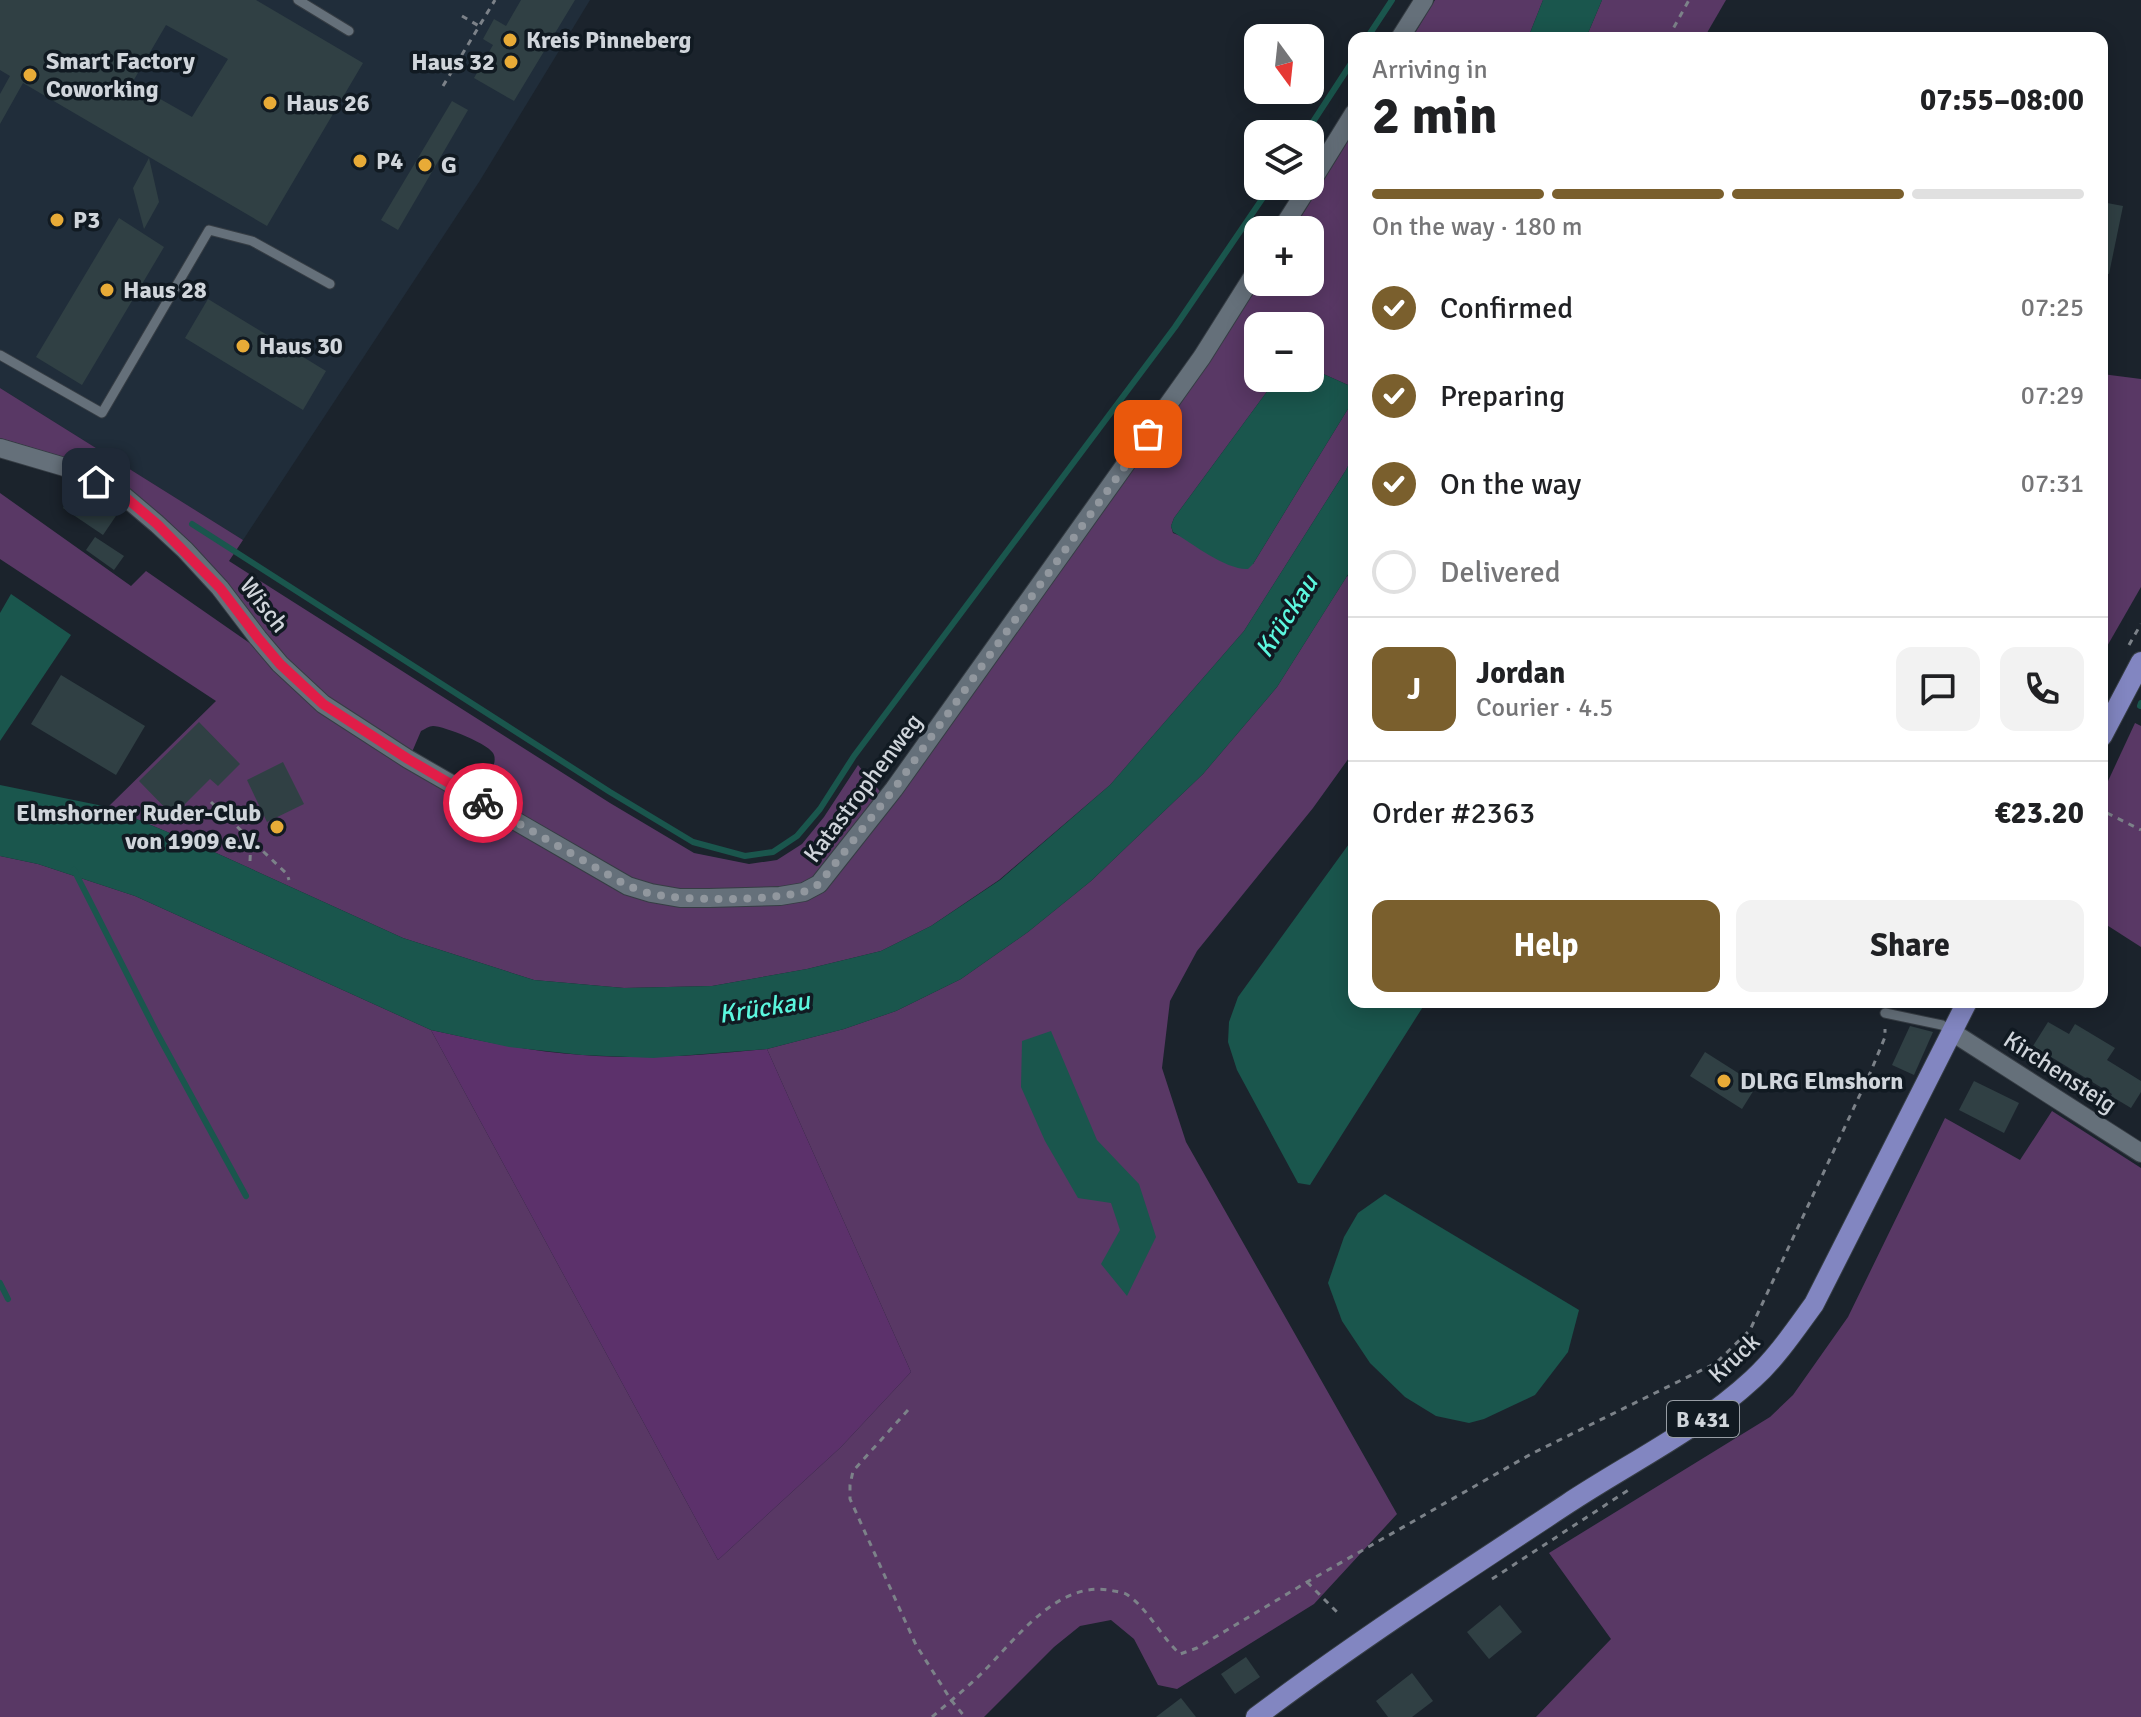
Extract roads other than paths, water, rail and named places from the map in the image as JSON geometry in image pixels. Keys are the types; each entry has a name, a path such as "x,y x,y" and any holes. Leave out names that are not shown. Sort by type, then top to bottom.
{"main road":[{"path":"2108,725 2141,662"},
{"name":"Kruck","path":"1256,1717 1313,1674 1569,1503 1708,1416 1754,1378 1783,1347 1814,1304 1964,1008"}],"street":[{"path":"1404,32 1424,0"},
{"path":"1324,161 1348,123"},
{"name":"Katastrophenweg","path":"323,704 408,759 628,886 680,898 780,896 804,892 819,884 894,789 1202,357 1244,290"},
{"name":"Wisch","path":"0,448 68,468 124,496 185,550 220,588 280,664 323,704"},
{"name":"Kirchensteig","path":"1952,1032 2141,1153"}],"lane":[{"path":"298,0 349,31"},
{"path":"0,355 102,413 209,230 252,241 330,284"},
{"path":"1885,1013 1942,1025 1952,1032"}],"water":[{"path":"1543,0 1602,0 1589,32 1530,32"},
{"path":"1324,374 1348,385 1348,409 1248,569 1230,565 1173,532 1171,526 1267,392 1324,392"},
{"name":"Krückau","path":"1348,466 1348,575 1277,687 1203,774 1091,881 1028,932 961,979 896,1011 844,1029 767,1049 653,1058 582,1055 509,1047 431,1030 135,896 38,864 0,856 0,785 108,807 403,938 534,980 624,988 712,986 807,969 881,951 931,926 1000,880 1110,785 1244,631"},
{"path":"11,594 71,635 0,741 0,613"},
{"path":"1348,845 1348,1008 1422,1008 1310,1185 1298,1183 1237,1070 1228,1042 1229,1022 1238,997"},
{"path":"1051,1031 1097,1140 1139,1184 1156,1237 1127,1296 1101,1264 1120,1230 1111,1203 1078,1198 1045,1141 1021,1087 1022,1041"},
{"path":"1385,1194 1579,1310 1568,1352 1535,1395 1469,1423 1436,1416 1405,1397 1370,1363 1342,1321 1328,1283 1344,1237 1358,1213"}],"waterway":[{"path":"1371,32 1392,0"},
{"path":"1314,120 1348,68"},
{"path":"192,524 693,842 745,856 773,852 797,836 820,809 854,756 1175,327 1261,200"},
{"path":"74,870 157,1033 246,1196"},
{"path":"0,1283 8,1299"}],"place":[{"name":"Kreis Pinneberg","path":"510,40"},
{"name":"Haus 32","path":"511,62"},
{"name":"Smart Factory Coworking","path":"30,75"},
{"name":"Haus 26","path":"270,103"},
{"name":"P4","path":"360,161"},
{"name":"G","path":"425,165"},
{"name":"P3","path":"57,220"},
{"name":"Haus 28","path":"107,290"},
{"name":"Haus 30","path":"243,346"},
{"name":"Elmshorner Ruder-Club von 1909 e.V.","path":"277,827"},
{"name":"DLRG Elmshorn","path":"1724,1081"}]}
